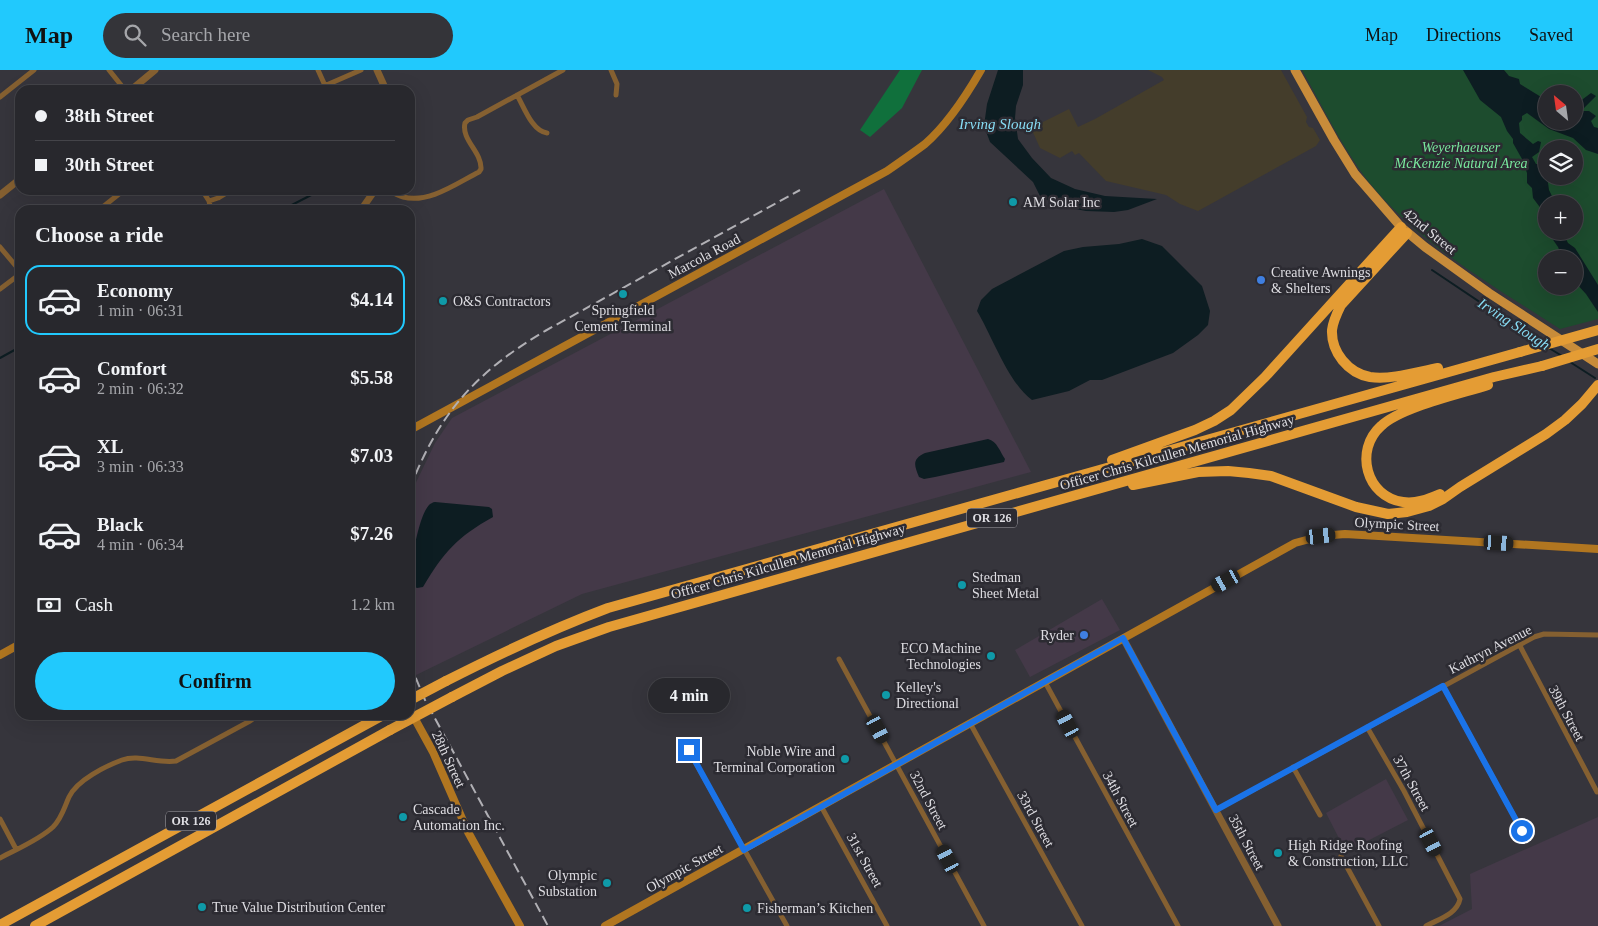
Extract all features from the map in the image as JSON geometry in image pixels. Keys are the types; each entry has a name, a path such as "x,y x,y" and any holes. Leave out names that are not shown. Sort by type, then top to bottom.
{"highway":[{"path":"1404,230 1341,305 1332,330 1335,348 1340,358 1352,370 1369,377 1386,377 1454,364 1481,362"},
{"path":"1036,488 1195,430 1231,410 1266,377 1404,230"},
{"name":"Officer Chris Kilcullen Memorial Highway","path":"415,697 547,632 608,608 1598,330"},
{"name":"Officer Chris Kilcullen Memorial Highway","path":"415,717 502,671 556,646 609,627 1598,349"},
{"path":"1460,487 1415,502 1394,500 1385,495 1372,482 1366,470 1365,460 1370,442 1379,427 1391,418 1404,412 1496,383 1520,372"},
{"path":"1065,498 1198,472 1228,471 1271,476 1356,507 1388,514 1407,512 1443,499 1546,434 1582,404 1598,385"},
{"name":"OR 126","path":"0,925 374,720"},
{"name":"Officer Chris Kilcullen Memorial Highway","path":"35,926 409,720"}],"main road":[{"name":"Marcola Road","path":"415,427 887,171 926,143 945,123 970,90 981,70"},
{"name":"42nd Street","path":"1295,70 1355,174 1404,230 1489,293 1598,364"},
{"name":"Olympic Street","path":"605,926 1283,549 1307,539 1345,534 1598,548"},
{"path":"0,655 15,647"},
{"name":"28th Street","path":"415,719 433,752 468,832 520,926"}],"street":[{"path":"16,85 34,70"},
{"path":"109,70 121,85"},
{"path":"137,85 155,70"},
{"path":"318,70 325,85"},
{"path":"332,85 361,70"},
{"path":"378,70 384,85"},
{"path":"398,195 418,198 438,193 479,172 481,169 480,161 465,132 465,123 563,70"},
{"path":"611,70 617,84 616,95"},
{"path":"0,98 15,86"},
{"path":"517,95 534,125 539,130 547,133"},
{"path":"0,195 15,183"},
{"path":"106,205 118,195"},
{"path":"205,195 210,205"},
{"path":"209,201 223,195"},
{"path":"0,247 15,266"},
{"path":"0,290 15,276"},
{"name":"Kathryn Avenue","path":"1216,810 1534,637 1544,634 1598,635"},
{"name":"35th Street","path":"1123,638 1278,926"},
{"name":"39th Street","path":"1519,644 1597,792"},
{"name":"32nd Street","path":"839,659 984,926"},
{"name":"34th Street","path":"1045,682 1178,926"},
{"path":"1443,686 1522,831"},
{"path":"0,858 52,828 63,814 73,790 84,780 124,759 176,761 251,720"},
{"name":"33rd Street","path":"970,723 1082,926"},
{"name":"37th Street","path":"1367,727 1460,899 1459,905 1452,912 1426,926"},
{"path":"684,742 787,926"},
{"path":"1293,767 1320,815"},
{"name":"31st Street","path":"821,806 887,926"},
{"path":"0,819 16,849"},
{"path":"1341,856 1379,926"}],"shaded area":[{"path":"1148,70 1281,70 1307,117 1306,122 1309,127 1313,128 1320,140 1316,146 1198,211 1180,204 1166,195 1106,181 1079,153 1075,155 1072,151 1060,158 1040,148 1031,128 1069,109 1078,127 1095,119 1164,80"},
{"path":"884,189 1031,472 582,594 415,676 415,485 435,443 452,418"},
{"path":"1102,599 1120,630 1030,677 1015,650"},
{"path":"1386,779 1408,820 1346,852 1326,813"},
{"path":"1598,817 1598,926 1439,926 1472,909 1470,874"}],"green space":[{"path":"900,70 922,70 902,108 870,137 860,130"},
{"name":"Weyerhaeuser McKenzie Natural Area","path":"1302,70 1598,70 1598,319 1560,329 1458,262 1410,225 1388,204 1368,181 1341,141"}],"water":[{"name":"Irving Slough","path":"998,70 1023,70 1023,85 1016,106 1015,118 1018,139 1032,158 1051,178 1075,189 1105,196 1157,199 1128,210 1114,212 1086,211 1059,206 1040,196 1033,182 990,142 984,126 987,104"},
{"path":"1463,70 1504,70 1509,76 1519,79 1520,84 1538,95 1538,121 1527,113 1522,116 1522,120 1519,123 1520,133 1533,144 1538,141 1538,153 1532,157 1536,164 1538,164 1538,185 1548,185 1552,195 1538,195 1538,205 1533,198 1532,188 1527,183 1527,173 1522,159 1501,117 1480,100"},
{"path":"1591,93 1596,96 1583,109 1583,99"},
{"path":"1583,111 1589,111 1596,116 1591,121 1594,127 1598,128 1598,154 1583,147 1583,140 1575,140 1552,130 1583,130"},
{"path":"1142,239 1162,246 1202,286 1210,311 1208,325 1198,335 1173,353 1102,380 1090,380 1069,391 1032,400 1024,393 1008,371 977,311 981,300 992,289 1064,251"},
{"path":"1553,240 1566,240 1576,250 1559,250"},
{"path":"1583,261 1598,285 1598,312 1583,291"},
{"path":"988,439 998,447 1005,459 1004,462 924,479 919,477 915,463 921,455"},
{"path":"432,503 489,507 492,509 493,517 470,531 452,546 423,587 417,588 415,587 415,544 421,520 425,511"}],"waterway":[{"name":"Irving Slough","path":"292,205 311,195"},
{"name":"Irving Slough","path":"1432,270 1541,343"},
{"name":"Irving Slough","path":"1549,348 1562,356"},
{"name":"Irving Slough","path":"0,358 15,350"},
{"name":"Irving Slough","path":"1570,362 1595,378"}],"railway":[{"path":"415,476 421,461 447,416 462,397 499,362 545,331 800,190"},
{"path":"415,676 425,700 548,926"}],"place":[{"name":"AM Solar Inc","path":"1013,202"},
{"name":"Creative Awnings & Shelters","path":"1261,280"},
{"name":"Springfield Cement Terminal","path":"623,294"},
{"name":"O&S Contractors","path":"443,301"},
{"name":"Stedman Sheet Metal","path":"962,585"},
{"name":"Ryder","path":"1084,635"},
{"name":"ECO Machine Technologies","path":"991,656"},
{"name":"Kelley's Directional","path":"886,695"},
{"name":"Noble Wire and Terminal Corporation","path":"845,759"},
{"name":"Cascade Automation Inc.","path":"403,817"},
{"name":"High Ridge Roofing & Construction, LLC","path":"1278,853"},
{"name":"Olympic Substation","path":"607,883"},
{"name":"True Value Distribution Center","path":"202,907"},
{"name":"Fisherman’s Kitchen","path":"747,908"}],"route":[{"path":"689,750 744,850 1123,638 1216,810 1443,686 1522,831"}]}
